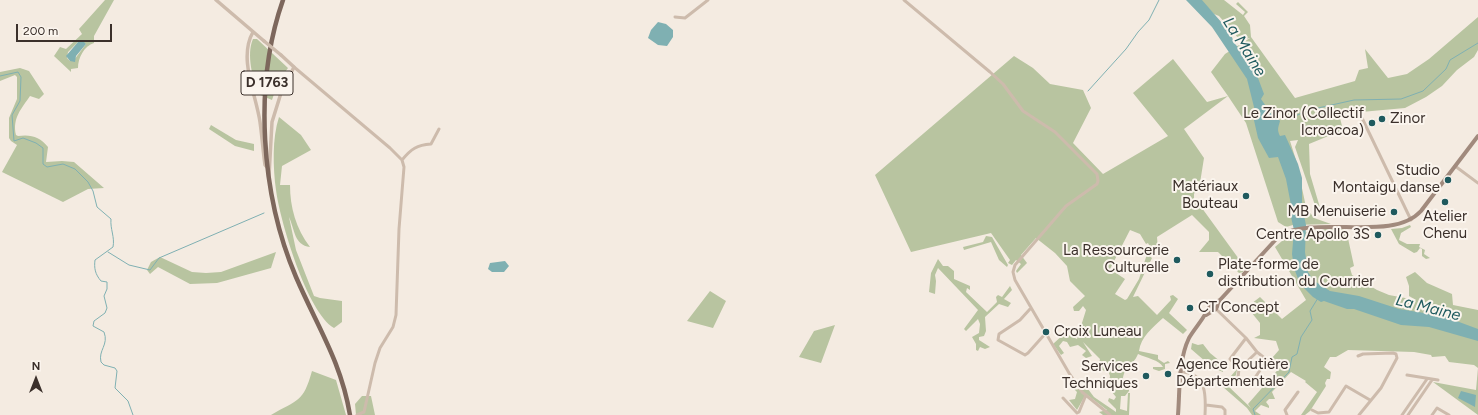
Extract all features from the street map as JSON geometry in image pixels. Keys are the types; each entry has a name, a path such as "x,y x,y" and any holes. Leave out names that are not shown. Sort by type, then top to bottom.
{"main road":[{"name":"D 1763","path":"283,0 272,44 267,78 265,131 269,177 275,213 286,248 307,301 334,356 342,377 350,415"},
{"path":"1206,315 1279,236 1289,231 1310,228 1394,225 1410,220 1421,211 1478,136"},
{"path":"1178,415 1181,372 1187,344 1206,315 1210,304 1215,307"}],"street":[{"path":"216,0 402,160 404,173 399,229 396,315 393,327 380,348 375,363 368,401 364,412 357,415"},
{"path":"675,17 685,18 708,0"},
{"path":"904,0 990,72 1003,84 1023,111 1055,132 1098,174 1097,184 1066,206 1014,267 1013,272 1015,280 1030,308 1079,388 1110,415"},
{"path":"253,32 248,44 249,70 260,123 265,165 268,168"},
{"path":"269,177 271,172 270,136 275,109 294,67"},
{"path":"1362,118 1410,220"},
{"path":"402,160 412,149 431,144 439,129"},
{"path":"1455,166 1478,183"},
{"path":"1215,307 1246,338 1257,352 1267,360 1252,382 1244,384 1239,380 1239,369 1257,352"},
{"path":"1030,308 1020,320 999,334 998,340 1024,355 1028,353 1045,334"},
{"path":"1239,369 1230,359 1246,338"},
{"path":"1358,356 1363,354 1393,353 1397,355 1397,358 1381,388 1359,415"},
{"path":"1181,372 1189,373 1206,389 1205,415"},
{"path":"1407,375 1438,380"},
{"path":"1402,415 1427,379"},
{"path":"1404,412 1408,415 1432,380"},
{"path":"1312,410 1320,414 1329,412 1346,386 1370,400"},
{"path":"1287,415 1285,410 1298,392"},
{"path":"1063,398 1077,413 1079,412 1086,395"},
{"path":"1206,405 1222,407 1225,410 1225,415"},
{"path":"1432,415 1437,408 1449,415"}],"green space":[{"path":"105,0 114,0 94,36 94,43 87,47 80,56 78,68 71,69 71,72 54,56 60,47 66,49 82,34 79,29","holes":["78,42 86,44 74,60 70,61 67,58 68,52"]},
{"path":"1200,0 1224,0 1243,15 1245,12 1236,4 1238,2 1248,12 1244,16 1250,25 1251,37 1295,98 1355,81 1359,70 1368,68 1365,49 1388,78 1407,74 1429,59 1478,17 1478,50 1474,57 1457,70 1442,86 1426,97 1405,108 1339,114 1343,130 1309,144 1310,174 1321,211 1317,211 1295,147 1298,140 1290,141 1296,160 1306,207 1314,218 1331,224 1293,225 1286,227 1278,222 1246,123 1211,72 1225,54 1250,38 1240,40 1219,16 1214,14"},
{"path":"253,39 257,39 288,68 278,82 272,100 258,94 252,74 250,59"},
{"path":"1014,56 1033,68 1050,84 1083,90 1091,108 1073,143 1103,174 1168,136 1133,93 1173,59 1207,102 1228,96 1184,129 1204,158 1200,183 1194,194 1194,203 1199,204 1244,266 1243,272 1239,273 1218,252 1199,252 1209,240 1209,232 1192,215 1157,237 1158,250 1150,247 1148,243 1146,244 1140,234 1130,230 1110,269 1125,279 1115,294 1125,300 1127,299 1139,279 1147,254 1152,258 1133,297 1138,296 1157,315 1171,300 1170,296 1173,295 1178,299 1169,313 1187,330 1183,334 1163,318 1151,329 1142,341 1139,351 1158,355 1158,359 1164,363 1168,361 1170,363 1165,364 1165,369 1159,371 1153,369 1153,367 1163,367 1159,363 1138,354 1123,376 1124,387 1129,389 1129,391 1125,396 1121,396 1120,409 1127,411 1128,393 1130,393 1129,415 1103,415 1099,412 1107,410 1086,394 1077,410 1069,400 1075,399 1077,392 1071,386 1074,384 1077,390 1081,385 1085,385 1094,397 1116,412 1116,409 1108,401 1109,398 1114,400 1116,397 1108,387 1110,376 1109,373 1098,368 1100,359 1083,342 1092,356 1086,358 1082,355 1086,351 1078,345 1070,347 1067,342 1063,341 1059,346 1064,353 1061,355 1053,344 1065,333 1077,339 1086,310 1083,306 1079,311 1074,311 1073,307 1085,296 1070,281 1067,266 1055,253 1036,238 1021,255 1027,263 1017,273 1016,271 1021,264 1016,260 1012,265 1008,263 1010,260 991,233 911,252 875,175"},
{"path":"20,68 29,71 44,94 39,99 30,96 18,114 15,123 16,135 27,135 42,141 48,147 46,162 74,162 104,188 88,189 63,202 2,172 17,145 9,138 9,118 17,99 17,77 15,75 0,81 0,72"},
{"path":"279,117 301,135 311,150 282,166 280,185 290,185 291,201 295,218 301,233 310,247 305,246 298,240 289,217 296,250 314,296 342,301 342,322 334,328 324,319 314,304 296,265 283,222 276,190 274,172 274,144"},
{"path":"211,125 236,140 254,144 254,151 235,146 209,129"},
{"path":"1410,225 1411,227 1401,233 1399,240 1407,244 1420,244 1419,247 1425,250 1424,254 1430,258 1426,259 1422,256 1422,249 1420,248 1414,253 1399,244 1391,229 1402,228"},
{"path":"1332,228 1346,229 1354,266 1350,268 1352,275 1377,290 1389,295 1416,300 1409,296 1409,286 1406,277 1415,272 1427,283 1452,294 1453,305 1478,310 1478,368 1474,365 1449,362 1445,356 1432,357 1431,355 1414,352 1348,350 1336,357 1330,357 1324,367 1331,372 1330,379 1327,379 1325,383 1326,386 1310,411 1305,415 1301,415 1317,392 1305,382 1306,381 1291,372 1272,392 1275,399 1269,399 1266,402 1269,408 1261,405 1255,411 1261,415 1252,415 1247,408 1223,387 1225,383 1237,369 1236,375 1227,385 1251,408 1248,404 1282,365 1272,358 1279,350 1276,341 1254,338 1260,335 1260,323 1247,307 1260,297 1282,319 1306,300 1275,247 1289,235"},
{"path":"986,236 992,237 1008,265 1007,267 999,260 991,242 964,250 963,247 983,242"},
{"path":"276,252 271,268 217,283 190,284 158,267 150,274 147,270 151,262 160,257 192,272 221,272"},
{"path":"938,259 943,266 948,266 954,271 954,279 970,286 970,290 967,288 966,292 987,312 997,302 996,297 998,295 1002,297 1010,286 1012,290 1004,299 1011,303 1008,307 999,304 985,317 986,331 984,336 979,337 979,340 990,347 985,349 980,347 978,351 976,350 976,344 972,337 979,333 980,324 978,319 966,331 964,329 978,310 938,268 935,275 935,294 929,292 931,273"},
{"path":"710,291 726,301 713,328 687,321"},
{"path":"835,325 821,363 799,357 814,331"},
{"path":"1192,343 1198,345 1203,344 1210,353 1221,362 1220,366 1223,367 1223,372 1213,368 1191,349"},
{"path":"1478,368 1478,415 1433,382 1476,390"},
{"path":"312,371 336,380 346,415 271,415 302,395 306,389"},
{"path":"362,396 371,396 375,415 356,415 355,404"}],"water":[{"path":"1186,0 1202,0 1229,31 1235,44 1252,62 1264,94 1261,99 1272,115 1276,116 1280,121 1278,129 1279,134 1280,136 1285,135 1298,164 1302,178 1302,206 1306,225 1305,252 1308,272 1313,280 1330,291 1359,296 1399,309 1443,316 1478,329 1478,341 1429,327 1401,325 1354,309 1347,309 1324,301 1321,302 1313,297 1300,284 1294,268 1292,254 1294,230 1286,179 1278,157 1269,158 1258,138 1253,116 1255,111 1247,79 1212,27"},
{"path":"658,22 666,24 673,30 673,37 667,46 658,45 648,38 651,30"},
{"path":"83,41 86,44 76,56 75,62 70,61 66,56 78,42"},
{"path":"505,261 509,266 504,272 492,272 488,269 490,263"},
{"path":"1461,391 1476,395 1475,407 1458,398"}],"waterway":[{"path":"1088,91 1126,49 1149,20 1159,0"},
{"path":"1271,115 1284,118 1293,117 1309,110 1354,100 1401,99 1423,91 1446,69 1450,60 1478,43"},
{"path":"0,76 18,72 21,77 20,101 12,115 14,141 23,138 36,143 43,148 43,164 47,167 63,164 75,169 88,182 93,191 97,207 111,219 113,247 95,260 95,271 97,276 101,281 107,282 107,289 104,296 107,308 105,313 94,321 93,326 104,332 105,340 100,358 101,362 104,365 115,368 117,371 115,388 128,401 133,415"},
{"path":"108,252 129,265 150,270 159,258 264,213"},
{"path":"1255,415 1253,409 1289,372 1292,357 1297,354 1301,337 1312,320 1310,311 1318,298"}],"place":[{"name":"Zinor","path":"1382,119"},
{"name":"Le Zinor (Collectif Icroacoa)","path":"1372,123"},
{"name":"Studio Montaigu danse","path":"1448,180"},
{"name":"Matériaux Bouteau","path":"1246,196"},
{"name":"Atelier Chenu","path":"1445,202"},
{"name":"MB Menuiserie","path":"1394,212"},
{"name":"Centre Apollo 3S","path":"1378,235"},
{"name":"La Ressourcerie Culturelle","path":"1177,260"},
{"name":"Plate-forme de distribution du Courrier","path":"1210,274"},
{"name":"CT Concept","path":"1190,308"},
{"name":"Croix Luneau","path":"1046,332"},
{"name":"Agence Routière Départementale","path":"1168,374"},
{"name":"Services Techniques","path":"1146,376"}],"water label":[{"name":"La Maine","path":"1244,47"},
{"name":"La Maine","path":"1428,308"}]}
